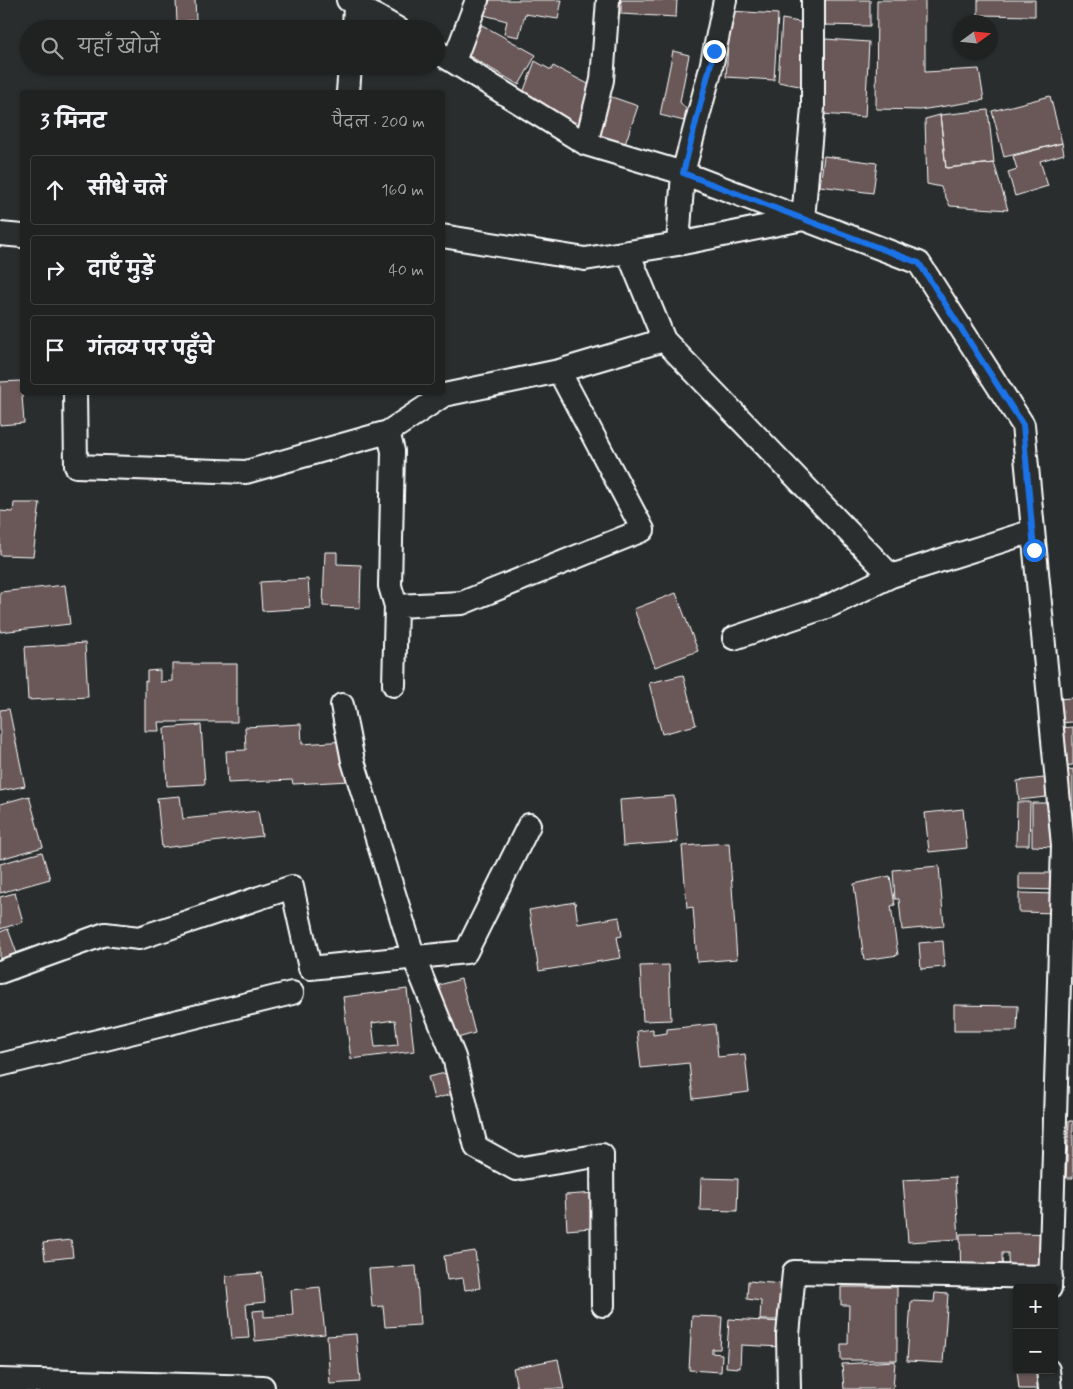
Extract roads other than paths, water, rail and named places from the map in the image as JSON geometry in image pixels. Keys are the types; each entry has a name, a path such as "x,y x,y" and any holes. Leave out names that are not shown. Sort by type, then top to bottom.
{"street":[{"path":"477,0 445,56 586,144 683,173 919,263 1023,425 1063,845 1051,1282 794,1272 788,1335 789,1389"},
{"path":"586,144 602,80 608,0"},
{"path":"678,244 683,173 725,0"},
{"path":"803,219 813,108 813,0"},
{"path":"352,2 353,20"},
{"path":"352,2 383,20"},
{"path":"348,90 349,75"},
{"path":"445,236 585,259 678,244 803,219"},
{"path":"0,234 20,236"},
{"path":"628,252 664,340 891,576"},
{"path":"74,395 76,466 246,472 388,432 444,396 559,371 664,340"},
{"path":"396,606 462,602 643,530 559,371"},
{"path":"388,432 393,451 390,586 396,606 394,685"},
{"path":"734,638 829,606 891,576 1033,531"},
{"path":"342,705 353,761 414,958 454,1057 476,1147 516,1169 602,1155 603,1306"},
{"path":"0,972 105,934 139,938 292,887 310,968 466,952 529,826"},
{"path":"0,1065 292,993"},
{"path":"1048,1374 1050,1389"},
{"path":"0,1380 263,1387"}]}
